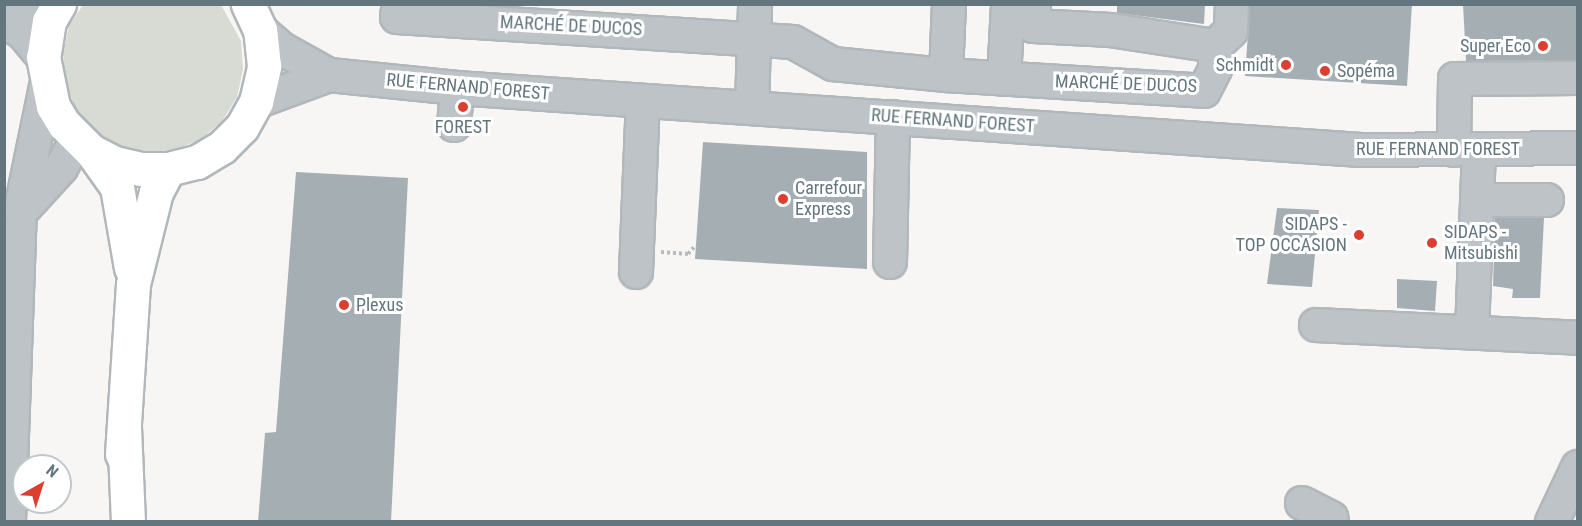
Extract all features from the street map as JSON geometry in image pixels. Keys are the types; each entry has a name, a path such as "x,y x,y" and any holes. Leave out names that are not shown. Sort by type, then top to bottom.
{"main road":[{"path":"59,4 49,21 44,72 53,106 117,188 133,284"},
{"path":"84,145 115,163 141,169 168,169 196,162 222,147 242,126 256,102 264,66 254,17"},
{"path":"116,522 133,284 156,192 168,169"},
{"path":"124,427 128,522"}],"street":[{"path":"4,8 35,4"},
{"name":"MARCHÉ DE DUCOS","path":"399,4 398,16 756,37 793,42 833,64 946,75 1203,91 1215,69 1215,46 1231,31 1232,4"},
{"path":"752,108 756,37 755,4"},
{"path":"946,75 949,4"},
{"path":"1004,79 1008,4"},
{"path":"1034,4 1033,26 1111,17 1215,46"},
{"name":"RUE FERNAND FOREST","path":"254,17 282,49 329,75 457,88 1361,150 1473,169 1578,148"},
{"path":"4,22 22,32 44,72 12,220 9,522"},
{"name":"RUE FERNAND FOREST","path":"256,102 329,75"},
{"path":"1472,332 1473,169 1455,79 1578,78"},
{"path":"454,125 457,88"},
{"path":"643,100 644,262"},
{"path":"890,262 893,117"},
{"path":"12,220 84,145"},
{"path":"1473,169 1546,200"},
{"path":"1316,325 1578,338"},
{"path":"1552,522 1578,466"},
{"path":"1302,503 1331,518 1332,522"}],"path":[{"path":"644,262 688,254 695,246"}],"shaded area":[{"path":"83,5 221,5 241,41 243,69 237,97 222,121 201,139 175,150 147,152 119,146 94,131 76,109 65,82 63,54 69,26"}],"building":[{"path":"1117,4 1205,4 1204,24 1117,13"},
{"path":"1250,4 1412,4 1407,86 1245,76"},
{"path":"1463,4 1578,4 1578,60 1466,61"},
{"name":"Carrefour Express","path":"703,142 867,152 867,269 695,259"},
{"name":"Plexus","path":"296,172 408,178 391,522 258,522 265,433 276,432"},
{"path":"1277,208 1319,210 1312,287 1267,284"},
{"path":"1495,218 1544,218 1540,298 1512,298 1513,289 1493,286"},
{"path":"1397,279 1437,281 1435,311 1397,308"}],"place":[{"name":"Super Eco","path":"1543,46"},
{"name":"Schmidt","path":"1286,65"},
{"name":"Sopéma","path":"1325,71"},
{"name":"FOREST","path":"463,107"},
{"name":"Carrefour Express","path":"783,199"},
{"name":"SIDAPS - TOP OCCASION","path":"1359,235"},
{"name":"SIDAPS - Mitsubishi","path":"1432,243"},
{"name":"Plexus","path":"344,305"}]}
